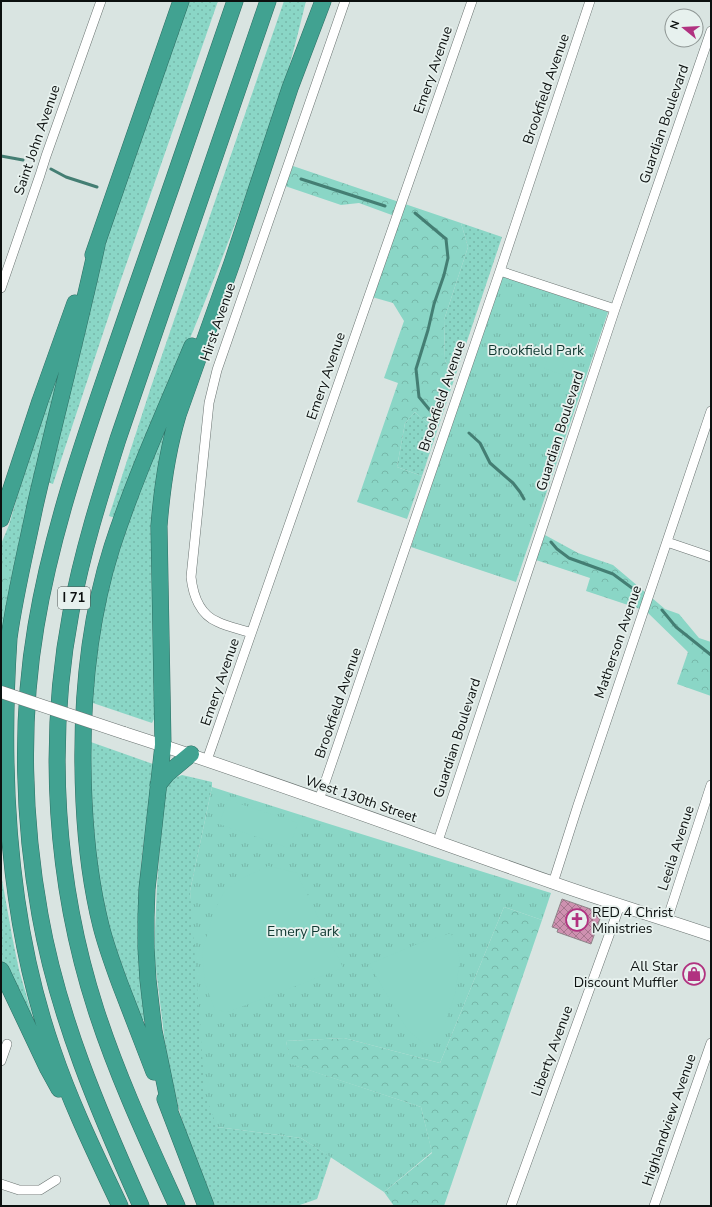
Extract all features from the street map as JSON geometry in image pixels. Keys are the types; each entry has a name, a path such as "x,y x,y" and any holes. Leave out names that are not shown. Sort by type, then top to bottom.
{"highway":[{"path":"1,519 82,280 97,245 181,1"},
{"name":"I 71","path":"141,1206 107,1131 87,1080 52,969 40,917 30,848 27,805 27,725 29,679 35,628 56,533 70,482 235,1"},
{"name":"I 71","path":"177,1206 132,1107 112,1056 96,1010 76,936 63,860 59,811 58,754 61,686 71,613 86,546 99,499 118,439 268,1"},
{"path":"290,88 313,1"},
{"path":"170,1109 154,1031 146,948 147,889 163,745 159,526 162,492 172,435 178,415 232,263 290,88 323,1"},
{"path":"206,1206 170,1109 154,1073 101,928 95,897 85,823 83,743 87,672 96,613 111,549 254,195"},
{"path":"97,245 21,570 6,670 2,744 8,846 15,900 24,949 53,1050 89,1141 120,1206"},
{"path":"158,785 167,774 191,754"},
{"path":"1,970 48,1069 89,1141"}],"main road":[{"name":"West 130th Street","path":"1,692 191,754 553,883 711,935"}],"street":[{"name":"Saint John Avenue","path":"1,288 100,1"},
{"name":"Hirst Avenue","path":"251,633 216,622 198,603 192,589 209,402 217,370 345,1"},
{"name":"Emery Avenue","path":"207,760 472,1"},
{"name":"Brookfield Avenue","path":"319,800 500,271 590,1"},
{"name":"Guardian Boulevard","path":"438,841 615,309 711,31"},
{"path":"500,271 615,309"},
{"name":"Matherson Avenue","path":"553,883 711,411"},
{"path":"667,542 711,557"},
{"name":"Leeila Avenue","path":"667,920 711,785"},
{"name":"Liberty Avenue","path":"512,1206 620,905"},
{"name":"Highlandview Avenue","path":"654,1206 711,1043"},
{"path":"1,1061 7,1044"},
{"path":"1,1184 19,1190 40,1190 56,1180"}],"green space":[{"path":"188,1 218,1 119,285 53,484 47,482 84,321 109,228"},
{"path":"284,1 306,1 295,47 269,131 228,243 184,353 115,518 109,516 151,387"},
{"path":"293,166 461,223 468,247 444,320 445,360 454,380 438,428 428,424 415,412 405,423 397,467 422,476 407,519 357,502 398,383 384,378 404,321 393,303 372,297 400,218 359,203 341,205 285,186"},
{"path":"461,223 502,237 454,380 445,360 444,320 468,247"},
{"name":"Brookfield Park","path":"501,276 608,312 516,582 411,547"},
{"path":"553,341 569,347 560,374 544,368"},
{"path":"55,371 60,373 38,460 10,585 5,610 1,647 1,544 9,525"},
{"path":"184,378 165,442 157,713 152,723 90,702 104,601 129,517"},
{"path":"415,412 428,424 438,428 422,476 397,467 405,423"},
{"path":"545,535 578,553 613,565 665,609 679,614 699,638 711,642 711,696 677,684 688,652 646,611 586,591 590,578 536,560"},
{"path":"3,563 9,571 1,616 1,566"},
{"path":"88,741 153,764 141,864 138,933 146,1019 141,1021 114,951 96,867"},
{"path":"182,775 212,782 190,891 217,1127 301,1138 331,1157 317,1199 297,1206 215,1206 181,1117 165,1043 154,953 157,884 164,792 171,779"},
{"name":"Emery Park","path":"212,787 551,893 542,920 504,907 440,1063 344,1038 286,1041 291,1064 421,1107 432,1152 384,1192 301,1138 217,1127 205,1094 190,891"},
{"path":"228,800 298,823 289,848 219,824"},
{"path":"268,866 297,873 343,968 228,1012 215,1010 205,983 202,952 214,911 225,891 241,879"},
{"path":"1,874 19,970 38,1035 37,1036 1,959"},
{"path":"504,907 542,920 444,1206 394,1206 384,1192 432,1153 421,1107 290,1064 286,1041 344,1038 440,1063"},
{"path":"451,933 460,959 455,994 445,1023 424,1044 407,1029 369,964 420,943"}],"building":[{"name":"RED 4 Christ Ministries","path":"562,899 602,913 591,944 557,932 558,929 552,927"}],"waterway":[{"path":"1,156 23,160"},
{"path":"51,169 66,177 97,187"},
{"path":"301,179 385,206"},
{"path":"415,213 446,239 448,258 416,369 419,397 433,414"},
{"path":"469,433 480,443 490,463 513,483 524,499"},
{"path":"551,542 557,549 569,558 613,574 632,588"},
{"path":"662,610 676,627 711,655"}],"place":[{"name":"RED 4 Christ Ministries","path":"577,920"},
{"name":"All Star Discount Muffler","path":"694,974"}]}
